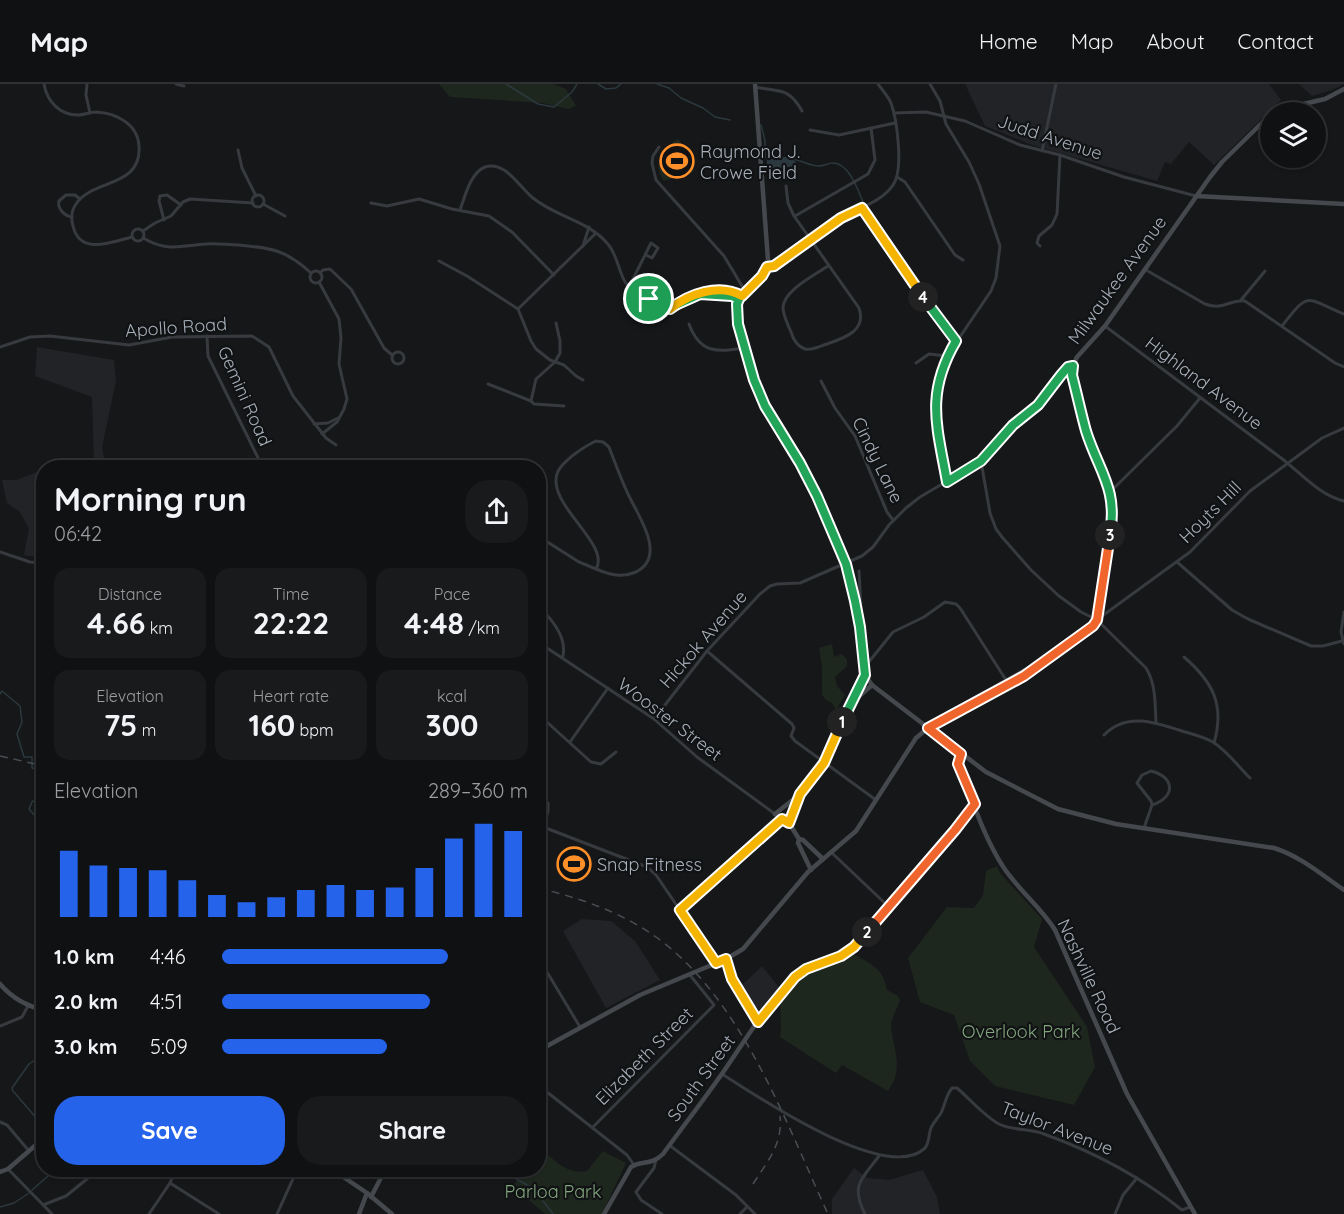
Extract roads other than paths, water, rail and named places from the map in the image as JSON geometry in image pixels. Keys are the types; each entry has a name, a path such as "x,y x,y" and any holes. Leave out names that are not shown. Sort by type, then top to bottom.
{"main road":[{"path":"755,86 768,260 762,276 740,297 737,315 744,348 765,406 817,496 846,564 858,615 864,672 872,685 1001,782 1058,809 1083,817 1285,851 1344,890"},
{"path":"1312,102 1325,99 1344,89"},
{"name":"Milwaukee Avenue","path":"1073,366 1077,357 1105,326 1222,162 1260,125"},
{"path":"1196,196 1344,204"},
{"path":"546,1046 640,995 726,959 743,949 811,870 856,831 912,742 928,728 1036,668 1084,634 1097,620 1113,516 1111,491 1086,432 1072,375 1073,366"},
{"path":"775,814 800,794 824,763 864,672"},
{"path":"852,703 872,685"},
{"name":"Nashville Road","path":"961,754 958,764 994,851 1003,867 1044,913 1055,930 1127,1094 1195,1214"},
{"path":"800,794 789,823 799,839 798,843 811,870"},
{"name":"South Street","path":"656,1160 722,1074 758,1022 795,977 806,969 841,956 854,947 975,804"},
{"name":"Wooster Street","path":"775,814 789,823"},
{"path":"799,839 803,840 823,860"},
{"path":"0,984 8,993 28,1006 36,1008"},
{"path":"0,1172 8,1169 36,1144"},
{"path":"604,1214 627,1172 634,1165 647,1164 656,1160"},
{"path":"343,1177 392,1214"},
{"path":"359,1214 381,1177"}],"street":[{"path":"44,84 48,99 57,108 74,115 104,113 118,117 129,124 139,140 136,163 124,177 80,199 74,207 72,217 74,229 79,238 91,245 105,245 132,237"},
{"path":"87,84 86,94 90,113"},
{"path":"176,84 184,86"},
{"path":"767,267 774,266 841,218 862,208 889,190 897,177 894,113 890,100 878,84"},
{"path":"930,84 940,101 945,124 969,162 979,184 1000,246 996,278 991,291 956,341 947,357 940,379 935,413 947,482"},
{"path":"1042,151 1056,84"},
{"path":"755,86 782,90 790,94 797,100 802,111"},
{"name":"Judd Avenue","path":"894,113 926,112 965,121 1020,145 1196,196"},
{"path":"810,130 839,135 896,123"},
{"path":"794,216 868,174 875,160 871,128"},
{"path":"660,147 653,156 652,163 656,180 724,256 746,291"},
{"path":"238,150 242,168 256,196 263,198 263,204"},
{"path":"1040,246 1037,243 1039,236 1052,225 1057,214 1060,155"},
{"path":"460,210 476,174 485,167 491,166 506,171 542,205 567,219 589,227 614,251 623,278 629,287 667,309 700,294 713,291 733,292 740,297"},
{"path":"897,177 905,182 955,255 963,260"},
{"path":"786,186 788,203 794,216 859,308 860,322 855,331 848,336 812,349 804,349 794,340 783,311 784,303 792,291 828,266"},
{"path":"72,217 65,215 59,201 66,195 75,195 80,199"},
{"path":"164,220 159,201 160,196 167,195 181,205"},
{"path":"253,203 256,196"},
{"path":"132,237 136,229 143,231 171,216 186,200 253,203 259,207 263,204"},
{"path":"371,203 387,206 419,200 482,213 500,222 554,275"},
{"path":"263,204 285,216"},
{"path":"862,208 935,315 956,341"},
{"path":"582,248 589,227"},
{"path":"143,231 143,238"},
{"path":"518,309 596,233"},
{"path":"132,237 138,241 143,238"},
{"path":"143,238 158,247 167,248 213,244 268,248 289,255 311,273"},
{"path":"629,287 651,243 658,248 652,258 646,255"},
{"path":"439,261 518,309 536,349 555,362 564,365 580,380 583,380"},
{"path":"320,273 327,268 330,269 348,285 384,348 392,356 391,360 395,364 401,364 404,360 401,353 395,352 392,356"},
{"path":"1144,269 1214,307 1222,307 1241,300 1265,271"},
{"path":"311,273 315,271 320,273"},
{"path":"311,273 310,280 314,283 319,282"},
{"path":"319,282 322,277 320,273"},
{"path":"319,282 337,313 341,332 339,364 347,399 337,422 322,434"},
{"path":"1241,300 1344,367"},
{"path":"1282,326 1304,301 1314,301 1344,314"},
{"path":"531,401 536,379 555,362 561,347 556,323"},
{"path":"689,324 692,333 705,347 721,351 744,348"},
{"name":"Highland Avenue","path":"1105,326 1287,463 1318,489 1335,499 1344,501"},
{"name":"Apollo Road","path":"0,347 30,337 50,336 129,345 172,337 252,336 269,347 293,396 322,434 336,445"},
{"name":"Gemini Road","path":"207,336 208,356 258,460"},
{"path":"916,363 929,354 947,357"},
{"name":"Milwaukee Avenue","path":"846,564 869,551 893,520 920,497 981,461 1013,425 1038,405 1068,367 1073,366"},
{"name":"Cindy Lane","path":"820,381 835,408 855,436 887,512 893,520"},
{"path":"488,384 534,404 564,406"},
{"path":"1111,491 1177,426 1200,398"},
{"path":"314,424 328,423 338,418"},
{"name":"Hoyts Hill","path":"1097,620 1178,562 1201,542 1250,491 1322,438 1344,428"},
{"path":"546,542 579,562 612,576 629,574 639,570 646,563 651,548 642,519 624,485 609,447 603,442 596,441 587,445 556,474 556,485 568,510 599,553 600,563 596,569"},
{"path":"981,461 990,513 996,529 1031,570 1059,596 1097,620 1137,657 1151,675 1156,722"},
{"path":"0,552 36,562"},
{"path":"1178,562 1232,610 1311,646 1343,643 1344,612"},
{"name":"Hickok Avenue","path":"654,719 707,651 765,589 777,584 800,584 846,564"},
{"path":"858,615 861,608 859,571"},
{"path":"864,672 893,632 924,617 945,602 956,604 960,608 1006,680"},
{"path":"546,616 561,634 565,647 563,657"},
{"name":"Wooster Street","path":"546,647 654,719 697,757 775,814"},
{"path":"707,651 792,724 794,728 791,734 792,739 876,801"},
{"path":"1184,657 1198,669 1210,685 1216,700 1219,715 1214,743"},
{"path":"959,711 972,699 1023,670 1036,668"},
{"path":"570,742 608,688"},
{"path":"1104,735 1111,727 1121,723 1133,720 1156,722 1214,743 1250,778"},
{"path":"546,721 591,762 597,764 607,760 616,752"},
{"path":"1144,828 1152,806 1151,801 1137,783 1142,775 1151,771 1162,775 1168,782 1170,790 1167,797 1152,806"},
{"path":"546,801 548,811 546,820"},
{"path":"680,910 782,819"},
{"path":"546,829 647,867 656,874 716,963"},
{"path":"832,853 889,907"},
{"path":"726,959 732,979 758,1022"},
{"path":"546,970 580,1027"},
{"name":"Elizabeth Street","path":"593,1127 714,1005 689,974"},
{"path":"0,1026 22,1017 28,1006"},
{"name":"Taylor Avenue","path":"722,1074 788,1116 830,1137 879,1156 898,1158 923,1150 928,1144 931,1129 941,1113 949,1092 952,1088 957,1088 998,1124 1008,1128 1041,1133 1118,1166 1161,1193 1182,1210 1190,1207"},
{"path":"546,1091 627,1155 634,1165"},
{"path":"0,1122 7,1125 29,1150"},
{"path":"669,1145 736,1195 755,1214"},
{"path":"866,1214 856,1192 879,1156"},
{"path":"656,1160 654,1168 636,1192 641,1200 662,1214"},
{"path":"8,1169 50,1212 44,1214"},
{"path":"44,1205 66,1196 89,1177"},
{"path":"149,1214 172,1177"},
{"path":"277,1214 294,1177"},
{"path":"1115,1214 1123,1195 1137,1178"},
{"path":"170,1183 219,1214"},
{"path":"740,1214 747,1206"}],"waterway":[{"path":"506,84 538,104 554,107 572,92 577,84"},
{"path":"598,84 606,89 616,88 621,84"},
{"path":"657,84 669,88 681,98 703,108 715,117 730,120"},
{"path":"761,125 765,141 765,157 769,160"},
{"path":"792,159 815,166 833,163 844,167 856,184 863,202"},
{"path":"0,694 2,691 20,706 22,722 17,734 24,757 32,757 32,768 36,769"},
{"path":"36,800 29,809 36,817"},
{"path":"36,1059 29,1064 12,1088 36,1118"},
{"path":"32,1190 47,1177"},
{"path":"513,1177 534,1189 553,1214"},
{"path":"0,1207 14,1203 29,1193"}],"railway":[{"path":"0,756 36,764"},
{"path":"546,890 585,901 643,928 686,963 713,993 737,1027 758,1064 828,1214"},
{"path":"753,1184 776,1144 780,1116"}],"place":[{"name":"Raymond J. Crowe Field","path":"677,161"},
{"name":"Snap Fitness","path":"574,864"}],"park label":[{"name":"Overlook Park","path":"1021,1031"},
{"name":"Parloa Park","path":"553,1191"}]}
